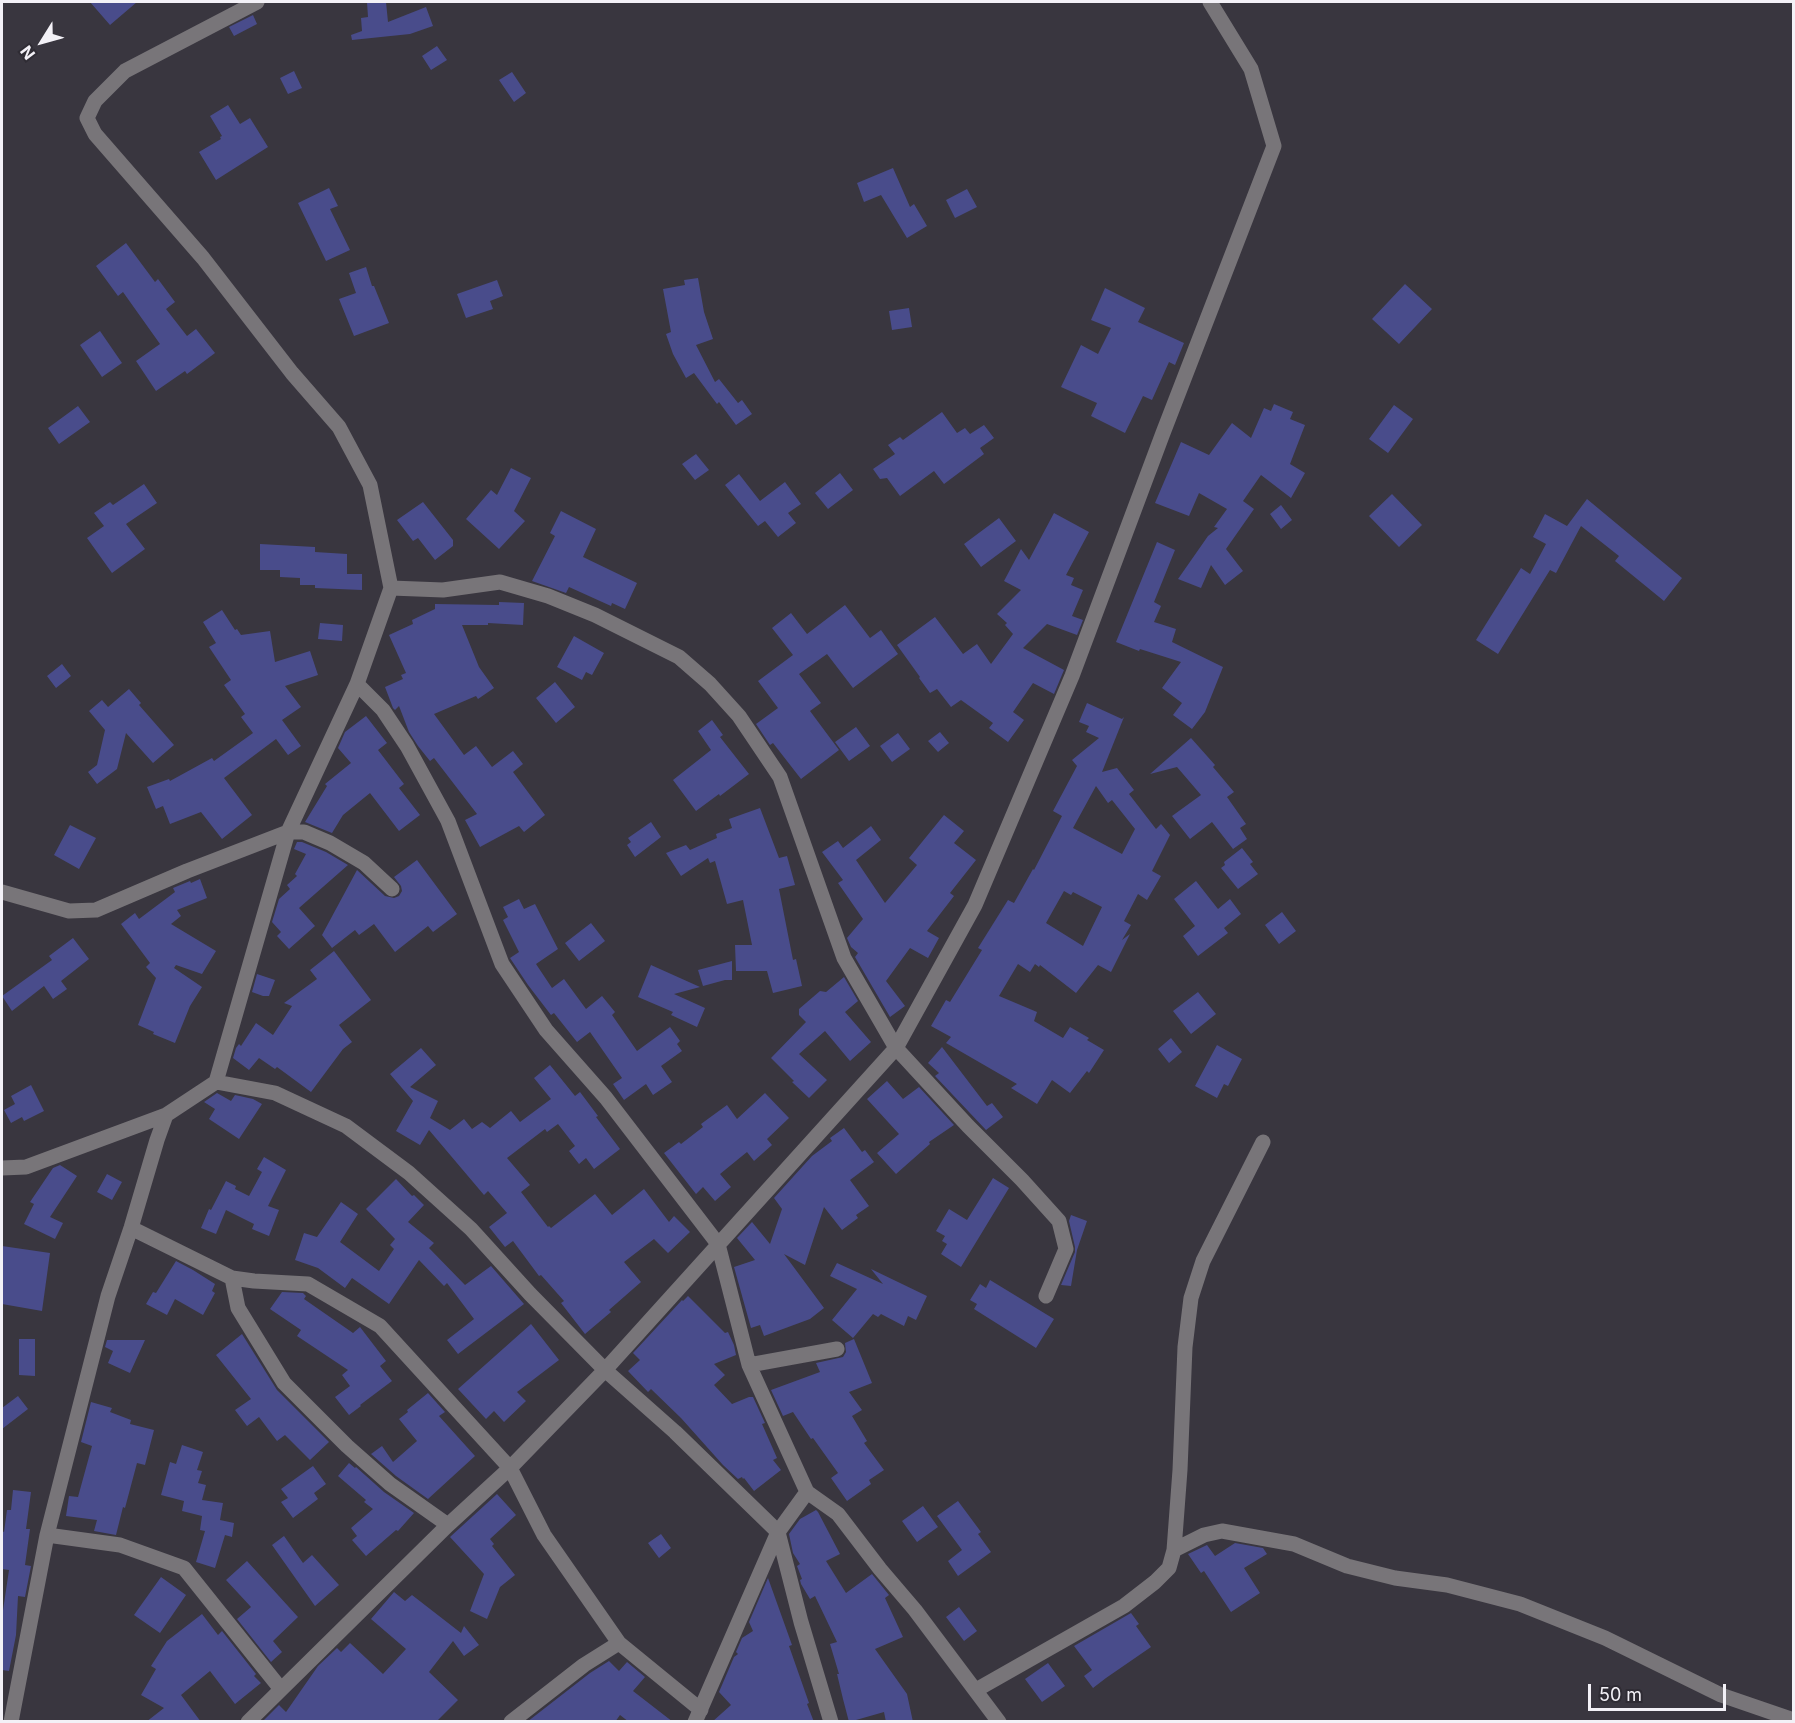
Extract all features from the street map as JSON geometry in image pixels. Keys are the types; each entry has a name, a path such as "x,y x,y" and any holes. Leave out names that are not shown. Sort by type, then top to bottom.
{"street":[{"path":"2,1168 26,1167 166,1115 216,1082 288,832 357,684 391,588 370,485 339,427 292,373 202,258 95,134 87,118 95,101 125,71 257,2"},
{"path":"248,1722 448,1525 510,1468 605,1370 896,1048 975,905 1072,676 1162,433 1274,146 1251,69 1209,2"},
{"path":"391,588 443,590 501,582 548,596 595,615 679,657 710,684 740,716 780,777 844,958 896,1048 1059,1221 1066,1248 1046,1296"},
{"path":"357,684 383,710 407,746 448,821 502,964 546,1030 606,1098 718,1244 749,1365 807,1491 838,1514 999,1722"},
{"path":"2,892 69,911 96,910 187,871 288,832 304,831 364,863 392,889"},
{"path":"216,1082 275,1093 346,1126 409,1173 471,1229 530,1294 605,1370 675,1432 778,1533 801,1622 831,1722"},
{"path":"11,1722 47,1535 108,1296 166,1115"},
{"path":"976,1690 1124,1606 1163,1576 1169,1568 1174,1550 1185,1347 1191,1298 1203,1261 1263,1142"},
{"path":"131,1228 232,1278 308,1284 380,1326 510,1468 544,1535 619,1643 698,1716 778,1533 807,1491"},
{"path":"232,1278 238,1308 284,1383 347,1446 390,1484 448,1525"},
{"path":"749,1365 837,1349"},
{"path":"1174,1550 1204,1535 1222,1531 1294,1544 1347,1566 1395,1578 1447,1585 1520,1604 1605,1638 1722,1695 1794,1720"},
{"path":"47,1535 120,1545 184,1568 280,1688"},
{"path":"511,1722 584,1665 619,1643"}],"building":[{"path":"90,2 137,2 110,25"},
{"path":"367,2 386,2 388,22 426,7 433,26 410,34 352,40 351,35 362,31 361,18 368,17"},
{"path":"253,15 257,24 234,36 229,27"},
{"path":"437,46 447,60 431,70 422,56"},
{"path":"294,71 302,88 288,94 280,78"},
{"path":"512,72 526,93 514,102 499,80"},
{"path":"228,105 240,124 250,118 268,147 216,180 199,152 221,139 222,136 210,116"},
{"path":"893,168 910,207 914,204 927,226 907,238 881,195 864,202 857,183"},
{"path":"329,188 338,206 330,209 350,250 326,261 298,203"},
{"path":"967,189 977,207 955,218 946,200"},
{"path":"126,243 155,282 158,279 175,302 166,309 187,336 196,329 215,353 187,374 185,371 156,391 136,361 160,344 123,292 118,296 96,266"},
{"path":"366,267 389,323 354,336 339,299 356,293 349,273"},
{"path":"698,278 704,312 713,339 696,345 715,382 719,379 738,403 742,400 752,414 736,425 694,373 686,378 673,354 666,334 671,332 663,289 685,285 684,280"},
{"path":"497,280 503,296 490,301 493,309 466,318 457,294"},
{"path":"1405,284 1432,309 1399,344 1372,319"},
{"path":"1105,288 1145,308 1138,322 1184,343 1175,365 1169,362 1152,400 1143,396 1125,433 1091,416 1097,403 1061,387 1081,345 1098,354 1111,328 1091,320"},
{"path":"909,308 912,327 892,330 889,311"},
{"path":"100,331 122,363 102,377 80,345"},
{"path":"1274,404 1293,412 1290,419 1305,425 1290,464 1305,473 1291,498 1261,475 1243,501 1254,509 1226,549 1243,571 1225,585 1211,565 1201,588 1178,579 1208,536 1218,528 1214,527 1227,509 1199,493 1189,516 1155,503 1181,442 1209,455 1232,423 1251,438 1264,408 1271,411"},
{"path":"1394,405 1413,419 1388,453 1369,439"},
{"path":"78,406 90,422 59,444 48,428"},
{"path":"942,412 957,433 965,428 970,434 984,425 994,438 980,448 984,454 944,484 934,471 900,496 887,478 880,479 873,469 895,454 888,445 900,437 903,440"},
{"path":"696,454 709,470 695,480 682,464"},
{"path":"511,468 531,478 514,511 525,521 499,549 466,519 491,490 497,495"},
{"path":"840,473 853,490 828,509 815,493"},
{"path":"739,474 760,501 785,482 801,504 788,513 796,523 778,537 765,521 758,526 725,485"},
{"path":"144,484 157,503 126,524 145,549 112,573 87,538 104,526 94,513 110,502 113,505"},
{"path":"1392,494 1422,525 1399,547 1369,516"},
{"path":"1587,499 1682,578 1664,601 1615,561 1619,556 1581,526 1556,573 1550,570 1498,654 1476,640 1521,568 1530,574 1546,544 1533,537 1545,514 1567,526"},
{"path":"423,502 453,540 453,546 435,560 418,538 413,541 397,520"},
{"path":"1281,505 1292,520 1281,529 1270,514"},
{"path":"561,511 596,529 583,557 637,583 625,609 612,603 611,606 569,587 566,593 532,581 555,536 550,533"},
{"path":"1054,513 1089,532 1066,575 1074,578 1071,585 1083,590 1072,616 1083,620 1077,635 1047,624 1023,648 1064,670 1054,694 1033,683 1013,712 1024,720 1008,742 989,728 993,723 961,700 951,707 937,689 930,693 897,645 935,617 963,654 977,644 991,664 1013,634 1005,625 1007,623 997,614 1021,590 1004,581 1021,549 1029,560"},
{"path":"999,518 1016,541 981,567 964,544"},
{"path":"1157,542 1175,550 1154,602 1161,606 1154,622 1176,629 1172,642 1223,667 1205,712 1192,729 1173,715 1182,703 1162,688 1181,662 1140,649 1139,651 1116,642"},
{"path":"260,544 315,547 315,552 347,554 347,574 362,574 362,590 315,588 315,585 300,585 300,578 280,577 280,570 260,570"},
{"path":"499,602 524,603 523,625 488,623 488,625 462,625 479,667 494,688 478,699 476,696 434,714 464,755 476,746 492,767 513,751 523,764 513,772 545,815 524,832 519,826 480,847 465,820 477,814 434,758 430,761 418,746 409,732 399,706 395,710 393,708 385,687 403,679 401,675 406,673 389,635 413,624 412,620 435,609 435,604 499,605"},
{"path":"845,605 870,638 881,630 898,654 853,688 827,654 799,674 821,703 810,711 839,750 801,779 773,743 770,745 756,724 778,708 758,681 793,655 772,628 791,613 807,634"},
{"path":"222,610 241,635 270,631 275,662 310,651 318,675 285,686 301,707 282,720 301,746 288,755 276,739 224,778 252,815 222,839 201,812 170,824 163,806 156,809 147,787 169,779 170,781 212,758 214,761 253,733 241,717 245,714 224,685 231,680 209,647 216,643 203,622"},
{"path":"320,623 343,625 342,641 318,639"},
{"path":"574,636 604,653 592,675 586,672 582,680 557,667"},
{"path":"62,664 71,676 56,688 47,676"},
{"path":"555,682 575,707 556,723 536,698"},
{"path":"129,689 141,703 139,705 174,745 153,763 126,733 117,769 97,784 88,772 97,765 105,730 89,711 102,700 108,707"},
{"path":"1087,703 1122,719 1124,717 1102,772 1117,768 1134,790 1129,794 1156,829 1161,824 1170,835 1152,871 1161,876 1147,900 1138,894 1124,921 1131,925 1122,940 1130,934 1111,972 1098,965 1076,993 1040,965 1039,967 1035,964 1030,972 1018,964 999,996 1037,1012 1034,1021 1063,1038 1070,1027 1104,1050 1089,1073 1087,1071 1070,1093 1052,1080 1037,1104 1011,1088 1017,1084 946,1043 951,1037 931,1026 946,1000 950,1002 982,950 978,948 1008,900 1014,903 1062,816 1053,811 1077,766 1072,760 1099,738 1086,732 1089,726 1079,722","holes":["1096,786 1108,803 1112,800 1135,829 1122,854 1073,828","1064,891 1071,895 1073,892 1102,907 1083,946 1046,923"]},
{"path":"366,716 387,743 378,750 404,784 399,788 420,815 399,831 370,793 343,815 332,833 305,822 327,786 325,784 351,763 338,748 345,732"},
{"path":"712,720 723,735 720,737 749,774 696,811 673,780 711,750 698,731"},
{"path":"856,727 870,746 849,761 835,742"},
{"path":"940,732 949,743 938,752 928,741"},
{"path":"898,733 910,749 892,762 880,746"},
{"path":"1191,738 1215,765 1213,767 1234,792 1227,797 1246,824 1240,828 1247,839 1233,849 1212,822 1190,839 1172,816 1201,795 1177,767 1150,774"},
{"path":"760,808 779,858 787,856 795,885 779,889 793,960 796,959 802,986 773,993 767,971 736,971 735,945 752,945 743,900 727,904 715,861 710,863 708,858 681,876 666,853 686,845 690,850 717,838 716,834 732,828 729,819"},
{"path":"944,815 964,831 954,843 976,860 950,893 954,896 927,931 939,938 928,958 910,948 886,981 905,1006 890,1017 855,957 858,953 851,947 847,938 863,919 838,883 843,880 822,852 838,841 843,848 871,826 881,840 856,860 885,903 917,865 909,858"},
{"path":"651,822 661,837 635,857 627,845 631,842 628,838"},
{"path":"70,825 96,838 79,869 54,855"},
{"path":"297,842 326,852 348,865 299,908 315,926 289,949 277,936 281,932 272,922 279,899 290,889 287,885 297,876 295,874 306,854 294,849"},
{"path":"1242,848 1253,862 1250,864 1258,874 1238,889 1221,868 1225,865 1224,862"},
{"path":"417,860 457,914 433,932 428,926 395,952 374,924 359,935 355,930 332,948 322,935 357,870 385,896 394,898 402,891 394,877"},
{"path":"200,879 207,898 177,910 181,916 171,924 216,951 202,974 176,965 174,968 202,987 190,1006 175,1043 138,1025 156,978 146,967 150,963 121,924 135,913 139,919 175,892 173,888"},
{"path":"1196,881 1218,909 1230,899 1241,914 1224,928 1228,933 1198,956 1183,936 1195,926 1174,899"},
{"path":"519,899 524,909 535,904 558,949 536,964 552,988 564,979 586,1009 602,996 615,1012 612,1015 637,1051 670,1027 680,1041 677,1044 682,1051 661,1066 672,1082 653,1095 646,1084 624,1100 613,1084 622,1078 590,1032 577,1042 554,1013 551,1015 510,958 519,952 503,920 508,917 503,907"},
{"path":"1282,912 1296,931 1279,944 1265,925"},
{"path":"591,923 605,941 579,961 565,943"},
{"path":"73,938 89,959 61,981 67,989 53,999 44,986 12,1011 2,996 52,960 49,956"},
{"path":"334,951 371,1000 339,1025 352,1042 343,1049 311,1092 277,1067 275,1069 259,1058 249,1070 233,1058 236,1048 239,1044 241,1046 256,1023 273,1035 292,1006 284,1003 317,979 310,970"},
{"path":"732,961 732,980 703,986 698,970"},
{"path":"651,965 700,987 674,994 705,1008 697,1027 671,1015 673,1012 638,997"},
{"path":"257,974 275,980 269,996 252,992"},
{"path":"844,977 858,1001 845,1012 871,1042 850,1061 825,1031 799,1054 827,1080 809,1098 771,1058 806,1022 799,1015 799,1009 820,991 826,992"},
{"path":"1198,992 1216,1014 1191,1034 1173,1011"},
{"path":"1171,1038 1182,1052 1169,1063 1158,1049"},
{"path":"1217,1045 1242,1059 1228,1086 1224,1084 1217,1098 1195,1086"},
{"path":"942,1047 987,1106 992,1103 1003,1117 986,1130 935,1076 939,1073 928,1063"},
{"path":"421,1048 436,1065 410,1087 438,1101 430,1118 450,1130 464,1119 472,1129 482,1122 490,1128 511,1111 520,1122 551,1099 534,1078 550,1065 575,1096 580,1092 598,1116 596,1117 620,1149 594,1169 586,1158 579,1164 569,1151 575,1146 558,1124 547,1132 545,1129 507,1158 530,1185 521,1192 548,1227 551,1228 595,1194 612,1215 644,1189 669,1222 674,1216 690,1232 668,1253 654,1239 624,1262 641,1282 585,1334 561,1303 564,1301 541,1275 539,1276 513,1241 505,1247 489,1227 507,1213 488,1191 484,1195 429,1130 420,1145 396,1131 413,1101 390,1074"},
{"path":"887,1081 903,1099 919,1087 954,1125 929,1142 930,1144 896,1174 877,1153 899,1134 867,1099"},
{"path":"31,1085 44,1111 24,1121 22,1117 11,1123 4,1110 15,1104 11,1096"},
{"path":"217,1093 231,1101 235,1095 253,1099 262,1104 239,1139 209,1119 215,1109 204,1102"},
{"path":"765,1093 789,1118 767,1139 772,1145 754,1161 747,1152 720,1174 731,1187 715,1201 703,1187 696,1194 664,1153 679,1142 681,1144 703,1127 701,1124 727,1105 737,1119"},
{"path":"844,1128 862,1152 865,1150 874,1162 850,1180 869,1206 856,1215 858,1218 842,1230 824,1207 805,1265 784,1254 824,1308 810,1319 764,1336 760,1325 751,1328 734,1267 755,1260 737,1238 752,1222 770,1244 782,1209 774,1198 812,1156 832,1141 830,1138"},
{"path":"264,1157 286,1170 268,1206 279,1210 269,1236 252,1229 254,1224 226,1210 216,1234 201,1228 209,1209 211,1210 226,1181 249,1196 262,1172 257,1169"},
{"path":"60,1165 77,1176 50,1217 63,1223 55,1239 24,1224 34,1204 30,1202 53,1168"},
{"path":"107,1174 122,1182 112,1200 97,1192"},
{"path":"993,1178 1009,1188 961,1267 941,1254 947,1244 942,1241 945,1236 936,1231 949,1209 967,1220"},
{"path":"396,1179 424,1205 408,1222 434,1243 429,1248 465,1285 491,1266 524,1304 458,1354 447,1340 474,1319 447,1283 444,1286 419,1260 389,1304 352,1278 345,1288 318,1268 295,1260 304,1233 317,1237 341,1202 358,1214 340,1242 379,1271 394,1249 390,1245 395,1239 366,1209"},
{"path":"1071,1215 1087,1221 1077,1250 1071,1286 1061,1285 1075,1252 1069,1221"},
{"path":"2,1246 50,1253 42,1311 2,1304"},
{"path":"176,1261 215,1284 212,1291 215,1293 203,1315 175,1299 167,1315 146,1304 153,1292 156,1293"},
{"path":"837,1263 883,1284 871,1269 927,1296 916,1320 908,1316 904,1326 881,1314 878,1317 873,1314 853,1338 832,1320 857,1289 830,1276"},
{"path":"990,1280 1054,1319 1036,1348 974,1309 977,1304 970,1300 980,1284 986,1288"},
{"path":"282,1292 303,1293 306,1296 304,1299 353,1333 360,1327 386,1361 380,1366 392,1381 349,1415 335,1397 350,1386 342,1375 348,1370 297,1336 301,1330 270,1309"},
{"path":"688,1296 725,1333 728,1332 734,1345 736,1355 714,1364 725,1375 714,1385 732,1404 753,1397 777,1458 773,1460 781,1470 754,1491 744,1478 738,1479 723,1465 681,1418 651,1389 648,1392 628,1371 640,1360 633,1353"},
{"path":"531,1324 559,1360 517,1392 526,1401 504,1422 494,1411 486,1419 458,1389"},
{"path":"242,1334 277,1390 329,1442 310,1460 285,1435 277,1441 259,1417 247,1426 235,1410 251,1399 216,1355"},
{"path":"19,1339 35,1339 35,1376 19,1375"},
{"path":"854,1339 872,1383 849,1392 862,1410 852,1416 867,1441 864,1443 884,1470 869,1480 871,1484 847,1501 831,1478 838,1473 793,1412 783,1416 771,1390 820,1372 816,1363 843,1357 846,1352 845,1343"},
{"path":"107,1340 145,1340 130,1373 108,1363 113,1351 105,1347"},
{"path":"428,1393 445,1412 439,1416 475,1456 428,1499 371,1454 382,1446 393,1462 417,1441 399,1419"},
{"path":"18,1396 28,1409 2,1429 2,1408"},
{"path":"91,1402 112,1408 110,1412 131,1420 130,1424 154,1430 145,1465 137,1463 116,1535 94,1531 97,1520 66,1516 69,1496 78,1497 92,1446 81,1442"},
{"path":"182,1445 203,1452 197,1470 202,1471 198,1483 206,1485 202,1500 223,1503 220,1520 234,1523 232,1537 225,1535 215,1568 196,1562 205,1531 200,1530 202,1516 182,1511 184,1501 161,1495 170,1462 176,1464"},
{"path":"349,1463 414,1513 398,1531 396,1530 366,1556 352,1540 357,1536 351,1528 373,1509 338,1476"},
{"path":"313,1466 326,1484 314,1493 318,1499 293,1518 281,1502 288,1498 281,1489"},
{"path":"13,1490 31,1492 26,1529 30,1529 25,1565 31,1566 25,1597 18,1596 16,1635 9,1671 2,1670 2,1617 9,1570 2,1569 2,1531 4,1532 7,1510 11,1510"},
{"path":"497,1494 516,1515 490,1539 494,1544 492,1546 515,1575 500,1587 487,1619 470,1611 484,1574 450,1537"},
{"path":"958,1501 981,1532 978,1534 991,1552 958,1576 948,1561 962,1550 937,1516"},
{"path":"923,1506 938,1527 917,1542 902,1521"},
{"path":"816,1510 840,1554 826,1561 846,1593 872,1574 889,1595 885,1598 903,1637 875,1649 907,1694 913,1722 886,1722 884,1712 849,1722 830,1644 837,1642 815,1596 810,1599 801,1584 802,1579 797,1566 800,1564 793,1553 789,1534 800,1519"},
{"path":"661,1534 671,1548 659,1558 648,1543"},
{"path":"284,1536 303,1563 312,1555 339,1585 315,1606 272,1545"},
{"path":"1235,1543 1263,1548 1267,1554 1244,1568 1260,1593 1231,1612 1204,1571 1201,1573 1188,1554 1207,1545 1215,1556"},
{"path":"247,1561 298,1617 273,1641 282,1652 271,1662 237,1619 251,1607 226,1580"},
{"path":"161,1577 186,1595 160,1633 134,1615"},
{"path":"768,1578 792,1645 789,1646 814,1722 712,1722 731,1705 719,1692 734,1657 738,1654 736,1652 742,1638 753,1631 749,1622"},
{"path":"394,1592 405,1601 412,1595 461,1633 464,1626 479,1645 464,1656 453,1641 429,1672 458,1700 436,1722 262,1722 279,1705 286,1712 318,1666 337,1648 341,1652 350,1643 383,1674 406,1649 371,1619"},
{"path":"959,1607 977,1631 964,1641 946,1617"},
{"path":"1131,1613 1139,1624 1136,1626 1151,1647 1093,1688 1084,1676 1092,1670 1074,1646"},
{"path":"202,1614 218,1635 222,1631 261,1683 235,1704 210,1671 181,1695 201,1722 146,1722 164,1708 141,1695 156,1669 151,1666 167,1641"},
{"path":"609,1661 619,1671 627,1662 645,1677 633,1691 673,1722 629,1722 620,1715 615,1722 527,1722 590,1673"},
{"path":"1048,1663 1065,1686 1042,1702 1025,1679"}]}
